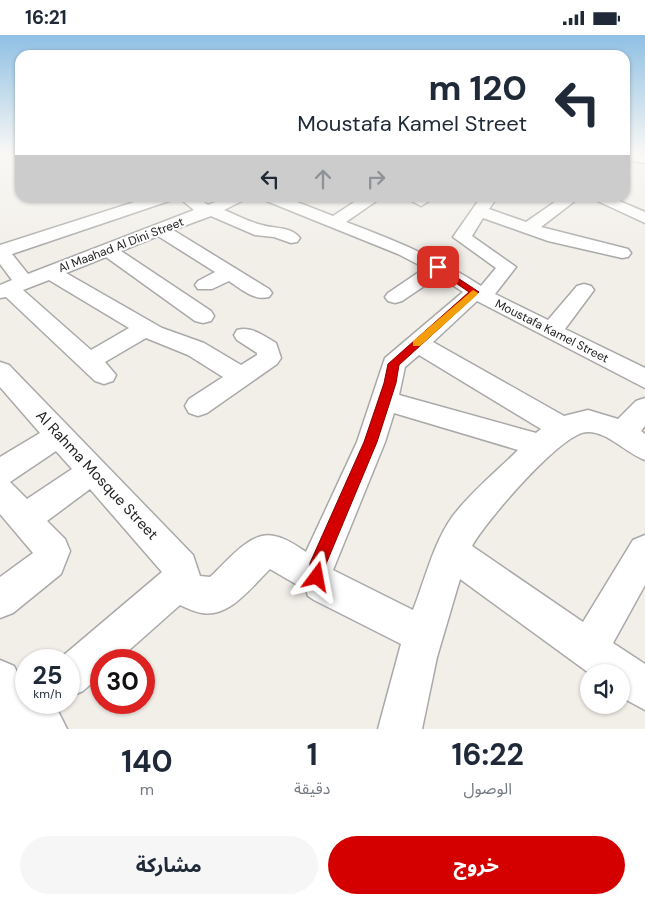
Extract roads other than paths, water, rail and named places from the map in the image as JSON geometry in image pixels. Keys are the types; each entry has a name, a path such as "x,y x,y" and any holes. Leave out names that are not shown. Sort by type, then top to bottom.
{"street":[{"path":"146,328 96,369 11,288 2,253 6,249 152,202"},
{"path":"194,202 209,211 260,231 277,232 291,238"},
{"name":"Al Maahad Al Dini Street","path":"11,288 231,202"},
{"name":"Moustafa Kamel Street","path":"282,202 383,241 438,267 479,294 645,379"},
{"path":"335,222 365,202"},
{"path":"528,228 566,202"},
{"path":"608,202 645,218"},
{"path":"317,577 318,563 371,442 394,364 417,343 479,294 507,267 462,237 484,205 528,228 570,242 622,253"},
{"path":"160,230 262,293"},
{"path":"108,250 203,316"},
{"path":"396,297 438,267"},
{"path":"50,272 146,328 196,349 240,377"},
{"path":"205,285 229,273"},
{"path":"551,331 584,290"},
{"path":"198,406 269,357 268,349 244,335"},
{"path":"417,343 552,437"},
{"name":"Al Rahma Mosque Street","path":"0,371 181,567 183,574 178,583"},
{"path":"384,400 552,437"},
{"path":"621,434 645,408"},
{"path":"400,729 409,683 423,635 452,552 465,527 481,507 552,437 589,421 621,434 645,448"},
{"path":"0,473 60,434"},
{"path":"24,519 92,471"},
{"path":"0,492 53,551 53,556 49,563 0,600"},
{"path":"80,668 178,583 201,597 210,597 219,593 263,552 274,552 317,577 326,587 423,635"},
{"path":"452,552 645,689"},
{"path":"588,648 645,552"},
{"path":"0,679 29,718"}]}
